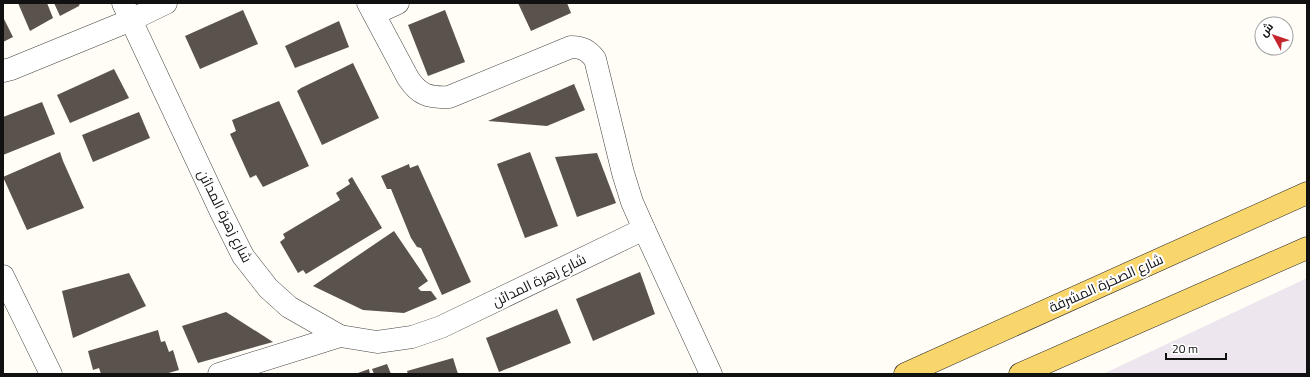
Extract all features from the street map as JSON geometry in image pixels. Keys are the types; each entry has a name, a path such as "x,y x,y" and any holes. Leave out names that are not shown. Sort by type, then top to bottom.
{"main road":[{"name":"شارع الصخرة المشرفة","path":"905,374 1307,193"},
{"path":"1020,374 1307,248"}],"street":[{"path":"6,72 127,11 166,3"},
{"path":"398,3 371,8 414,88 425,95 436,98 449,97 571,47 580,47 589,51 595,58 623,173 632,202 711,374"},
{"name":"شارع زهرة المدائن","path":"127,11 243,256 268,288 289,307 340,336 377,342 412,337 441,327 644,229"},
{"path":"3,276 51,374"},
{"path":"219,374 340,336"}],"shaded area":[{"path":"1307,278 1307,374 1103,374"}],"building":[{"path":"18,3 47,3 53,18 30,31"},
{"path":"54,3 80,3 79,6 60,16"},
{"path":"518,3 567,3 571,13 531,31"},
{"path":"243,10 258,44 200,69 185,36"},
{"path":"445,10 465,62 428,76 408,25"},
{"path":"3,17 13,37 3,42"},
{"path":"339,21 349,47 295,68 285,46"},
{"path":"353,63 379,118 322,145 297,91"},
{"path":"114,69 129,98 70,123 57,95"},
{"path":"574,84 585,110 547,126 488,121"},
{"path":"279,101 309,166 263,187 256,175 250,178 230,134 236,131 232,120"},
{"path":"42,102 55,134 3,155 3,117"},
{"path":"139,112 150,138 93,162 82,135"},
{"path":"60,152 84,208 27,230 3,177"},
{"path":"530,152 558,226 525,238 497,164"},
{"path":"597,153 616,203 577,217 555,157"},
{"path":"409,164 410,168 418,165 471,282 442,295 421,248 417,247 411,238 391,189 387,189 381,176"},
{"path":"352,177 382,228 306,274 303,270 298,273 280,242 285,238 283,234 340,200 336,193 350,184 348,180"},
{"path":"394,231 428,281 418,288 421,291 431,291 437,299 404,313 363,310 313,286"},
{"path":"640,272 655,314 593,341 576,299"},
{"path":"129,273 146,306 73,338 62,291"},
{"path":"557,309 571,343 499,372 486,338"},
{"path":"226,312 273,342 198,363 182,326"},
{"path":"158,330 161,342 165,341 169,352 173,350 179,370 165,374 101,374 99,368 93,370 88,351"},
{"path":"453,358 458,374 408,374 407,371"},
{"path":"387,364 391,374 374,374 372,369"},
{"path":"369,369 370,374 355,374"}]}
